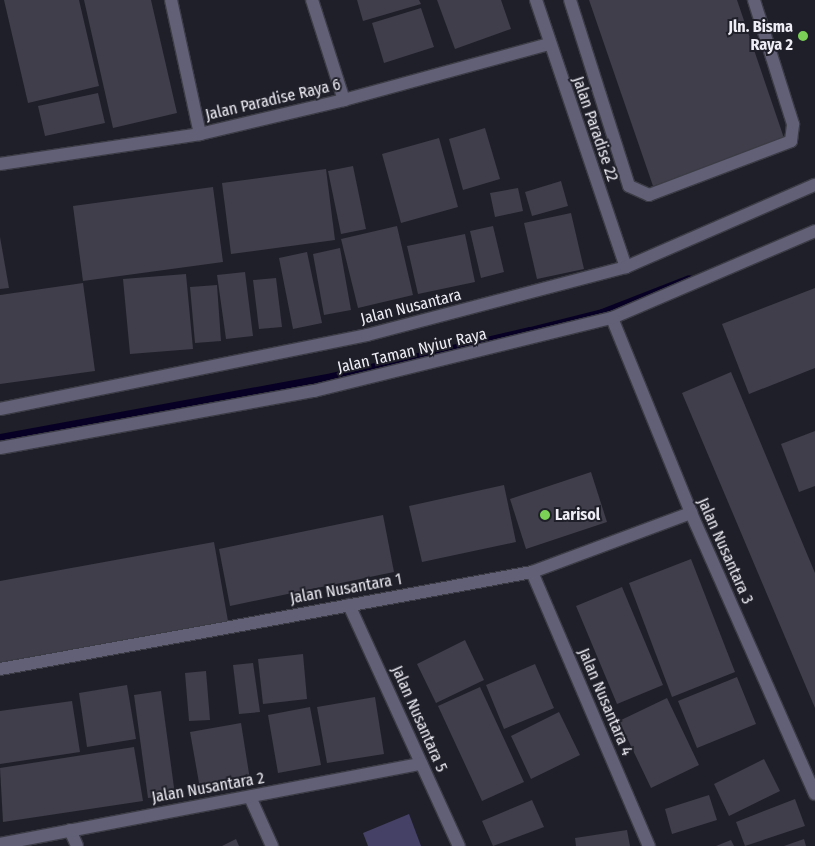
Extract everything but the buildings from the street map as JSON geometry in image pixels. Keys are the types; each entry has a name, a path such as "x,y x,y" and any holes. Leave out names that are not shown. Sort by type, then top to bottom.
{"street":[{"path":"171,0 200,134"},
{"path":"312,0 344,100"},
{"name":"Jalan Paradise 22","path":"536,0 549,44 626,267"},
{"path":"570,0 629,186 649,196 791,141 793,124 754,0"},
{"name":"Jalan Paradise Raya 6","path":"0,164 200,134 344,100 549,44"},
{"name":"Jalan Nusantara","path":"0,409 366,336 626,267 815,185"},
{"name":"Jalan Taman Nyiur Raya","path":"0,448 314,391 612,318 815,231"},
{"name":"Jalan Nusantara 3","path":"612,318 690,513 815,794"},
{"name":"Jalan Nusantara 1","path":"0,669 532,572 690,513"},
{"name":"Jalan Nusantara 4","path":"532,572 649,846"},
{"name":"Jalan Nusantara 5","path":"349,605 458,846"},
{"name":"Jalan Nusantara 2","path":"0,844 421,764"},
{"path":"250,797 272,846"},
{"path":"70,830 77,846"}],"shaded area":[{"path":"409,814 421,846 368,846 363,833"}],"waterway":[{"path":"0,438 332,377 602,313 689,279"}],"place":[{"name":"Jln. Bisma Raya 2","path":"803,36"},
{"name":"Larisol","path":"545,515"}]}
